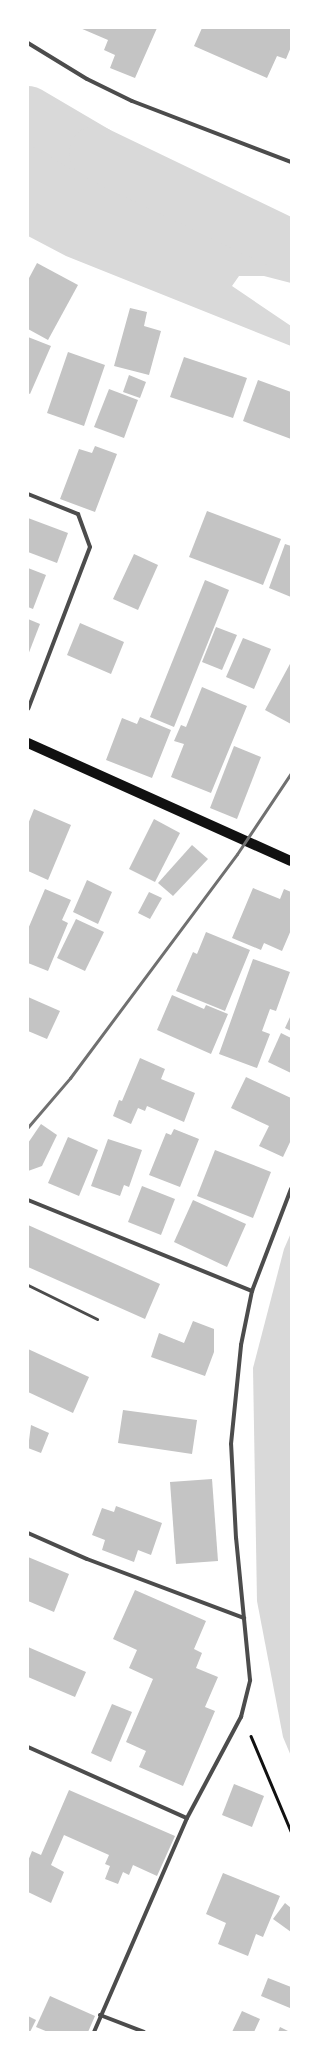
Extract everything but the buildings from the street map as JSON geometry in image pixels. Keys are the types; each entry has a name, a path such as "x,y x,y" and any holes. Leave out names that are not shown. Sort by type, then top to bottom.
{"main road":[{"path":"28,743 291,861"}],"street":[{"path":"28,43 87,79 132,101 291,162"},
{"path":"28,494 78,514 90,547 28,709"},
{"path":"94,2032 100,2015 187,1818 241,1717 250,1680 236,1538 231,1444 241,1345 252,1291 291,1189"},
{"path":"28,1200 252,1291"},
{"path":"28,1533 88,1559 244,1618"},
{"path":"28,1747 187,1818"},
{"path":"100,2015 144,2032"}],"lane":[{"path":"28,1285 97,1319"}],"path":[{"path":"241,1717 260,1755 291,1831"}],"shaded area":[{"path":"28,141 75,171 291,230 291,283 264,276 239,276 232,286 291,326 291,346 66,256 28,236"},
{"path":"291,1233 291,1756 283,1737 257,1601 253,1368 284,1249"}],"waterway":[{"path":"28,113 96,153 291,247"}],"railway":[{"path":"28,1127 70,1078 237,854 291,773"}]}
